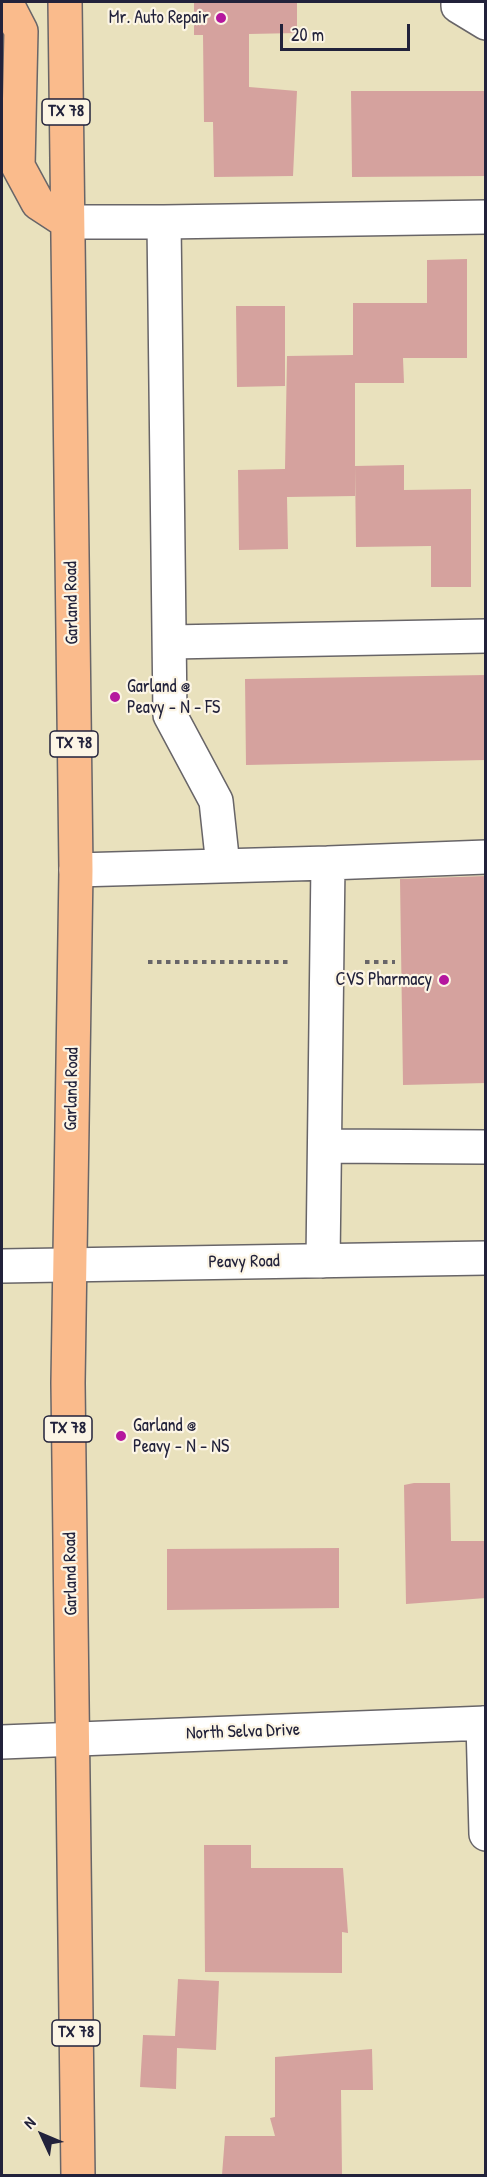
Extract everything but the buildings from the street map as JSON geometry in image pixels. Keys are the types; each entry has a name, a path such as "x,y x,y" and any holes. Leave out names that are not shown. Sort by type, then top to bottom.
{"main road":[{"path":"6,2 21,31 18,166 38,203 67,222"},
{"name":"Garland Road","path":"64,2 76,870 68,1383 78,2175"}],"street":[{"path":"458,2 458,6 486,23"},
{"path":"67,222 486,218"},
{"path":"164,222 171,642 170,715 216,801 223,867"},
{"path":"171,642 486,636"},
{"path":"76,870 486,857"},
{"path":"323,1261 328,863"},
{"path":"326,1146 486,1147"},
{"name":"Peavy Road","path":"2,1266 486,1258"},
{"path":"484,1723 486,1834"},
{"name":"North Selva Drive","path":"2,1742 484,1723"}],"path":[{"path":"148,962 395,962"}],"place":[{"name":"Mr. Auto Repair","path":"221,18"},
{"name":"Garland @ Peavy - N - FS","path":"115,697"},
{"name":"CVS Pharmacy","path":"444,980"},
{"name":"Garland @ Peavy - N - NS","path":"121,1436"}]}
